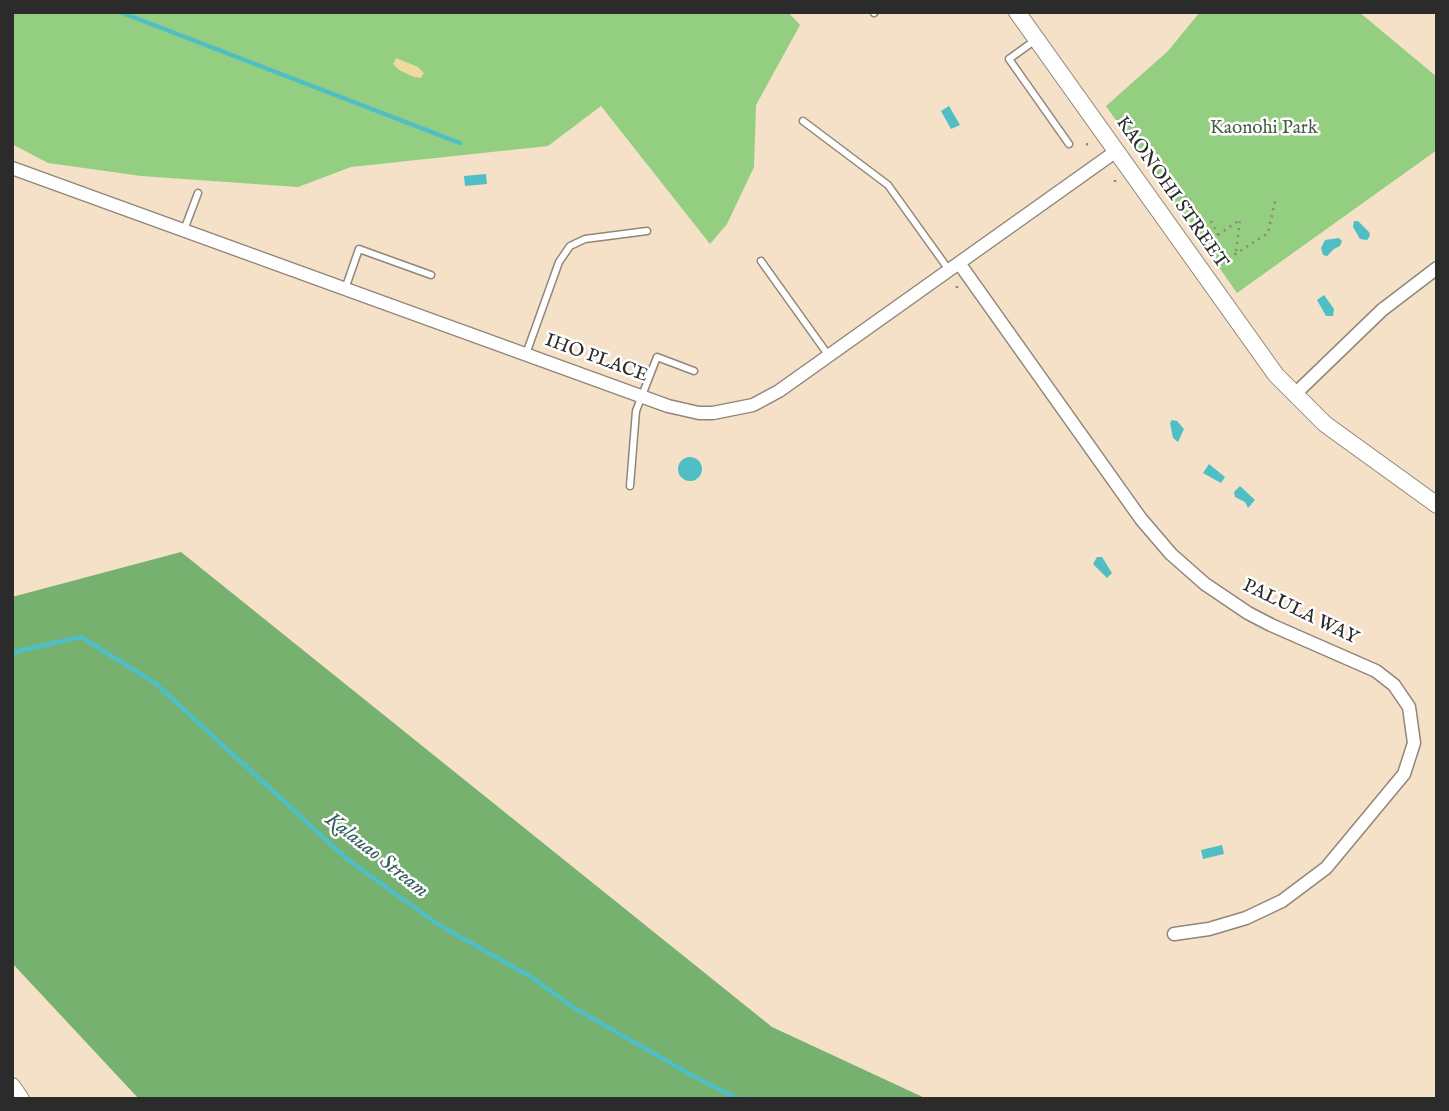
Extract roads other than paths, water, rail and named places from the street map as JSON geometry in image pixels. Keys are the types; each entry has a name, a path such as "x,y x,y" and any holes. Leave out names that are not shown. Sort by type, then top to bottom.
{"street":[{"name":"KAONOHI STREET","path":"1017,12 1267,364 1294,395 1334,430 1437,505"},
{"name":"IHO PLACE","path":"12,168 642,397 699,413 738,410 766,399 1115,152"},
{"name":"PALULA WAY","path":"954,267 1141,519 1171,554 1205,584 1248,613 1376,671 1394,685 1409,707 1414,743 1404,774 1326,868 1282,901 1246,918 1209,929 1174,934"},
{"path":"1294,395 1382,310 1437,268"},
{"path":"12,1086 21,1099"}],"lane":[{"path":"1036,40 1009,59 1069,145"},
{"path":"803,121 888,185 954,267"},
{"path":"184,231 198,193"},
{"path":"526,355 559,262 570,246 585,239 647,231"},
{"path":"345,289 359,249 431,275"},
{"path":"761,261 829,356"},
{"path":"630,486 636,411 657,357 694,370"}],"water":[{"path":"949,106 960,125 951,129 941,111"},
{"path":"486,174 487,184 465,186 464,176"},
{"path":"1354,221 1358,221 1369,232 1367,240 1360,239 1353,227"},
{"path":"1339,238 1342,241 1340,246 1327,256 1323,255 1321,248 1325,240"},
{"path":"1324,295 1334,309 1333,316 1326,316 1317,300"},
{"path":"1172,420 1177,421 1184,429 1178,442 1173,438 1170,423"},
{"path":"690,457 701,464 702,469 695,480 690,481 679,474 678,469 685,458"},
{"path":"1209,464 1225,477 1221,483 1203,473"},
{"path":"1240,486 1255,500 1248,508 1245,502 1235,497 1234,492"},
{"path":"1097,557 1102,557 1112,573 1107,578 1093,564"},
{"path":"1222,845 1224,854 1203,859 1201,850"}],"waterway":[{"path":"120,12 460,143"},
{"name":"Kalauao Stream","path":"12,655 18,651 81,637 155,683 347,859 439,925 528,975 576,1009 739,1099"}],"park label":[{"name":"Kaonohi Park","path":"1264,129"}]}
